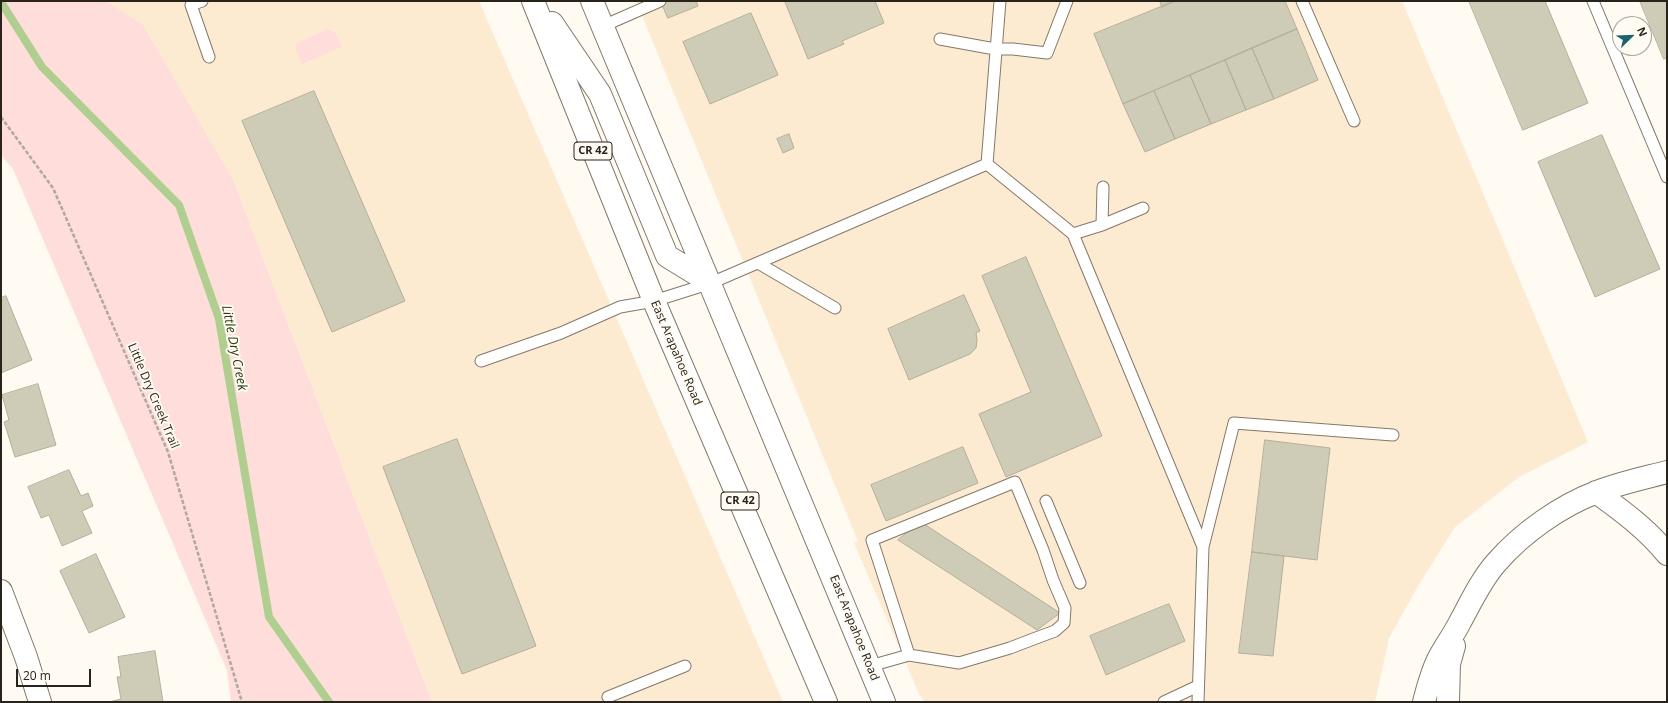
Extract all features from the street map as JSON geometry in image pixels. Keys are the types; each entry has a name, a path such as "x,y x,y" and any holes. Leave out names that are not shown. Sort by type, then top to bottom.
{"main road":[{"name":"East Arapahoe Road","path":"533,1 654,300 826,702"},
{"path":"537,1 600,94 667,256 711,283"},
{"name":"East Arapahoe Road","path":"592,1 711,283 884,702"},
{"path":"1424,702 1428,686 1439,658 1459,624 1474,594 1496,563 1515,544 1540,524 1570,504 1596,492 1667,472"},
{"path":"1596,492 1648,533 1658,542 1667,554"},
{"path":"1,591 26,657 40,702"},
{"path":"1448,702 1449,664 1459,624"}],"lane":[{"path":"202,1 191,5 209,57"},
{"path":"603,26 660,1"},
{"path":"987,164 1000,1"},
{"path":"940,40 995,49 1013,49 1047,53 1067,1"},
{"path":"1302,1 1354,121"},
{"path":"1593,1 1667,177"},
{"path":"481,361 561,333 620,307 654,300 711,283 987,164"},
{"path":"987,164 1073,234 1203,547"},
{"path":"1102,225 1103,186"},
{"path":"1073,234 1102,225 1143,208"},
{"path":"758,263 835,308"},
{"path":"1198,702 1203,547 1234,423 1393,435"},
{"path":"870,666 909,655 959,663 1010,648 1055,631 1064,622 1065,608 1015,482 872,540 909,655"},
{"path":"1046,501 1080,583"},
{"path":"608,697 685,666"},
{"path":"1164,702 1198,686"}],"path":[{"name":"Little Dry Creek Trail","path":"1,117 53,188 168,452 242,702"}],"shaded area":[{"path":"1,1 106,1 143,25 234,182 432,702 231,702 227,670 13,169 1,155"},
{"path":"106,1 479,1 783,702 432,702 234,182"},
{"path":"636,1 1402,1 1588,442 1519,477 1455,527 1418,586 1389,638 1375,702 924,702 920,696 854,543 858,541"},
{"path":"327,29 335,32 342,47 302,64 295,47 296,44"}],"building":[{"path":"661,1 696,1 698,6 668,18"},
{"path":"875,1 884,23 842,41 844,44 808,59 785,2"},
{"path":"1160,1 1175,1 1162,7"},
{"path":"1175,1 1285,1 1297,29 1123,104 1094,34"},
{"path":"1469,1 1545,1 1588,103 1523,130"},
{"path":"1640,1 1667,1 1667,58 1664,59 1652,30 1652,16 1646,16"},
{"path":"751,13 778,75 710,104 683,42"},
{"path":"1297,29 1318,80 1274,99 1252,48"},
{"path":"1252,48 1274,99 1246,110 1225,60"},
{"path":"1225,60 1246,110 1211,124 1190,75"},
{"path":"1190,75 1211,124 1175,139 1154,91"},
{"path":"314,91 405,301 332,332 242,121"},
{"path":"1154,91 1175,139 1145,152 1123,104"},
{"path":"789,134 794,148 783,153 777,139"},
{"path":"1602,135 1660,269 1595,297 1538,162"},
{"path":"1026,257 1102,436 1006,477 979,414 1031,392 982,276"},
{"path":"964,295 980,331 976,333 976,348 970,354 909,380 888,329"},
{"path":"6,296 32,360 1,373 1,298"},
{"path":"38,384 56,445 15,457 4,422 9,420 2,395"},
{"path":"457,439 536,646 462,674 383,467"},
{"path":"1265,440 1330,448 1317,560 1252,552"},
{"path":"963,447 978,483 886,521 871,485"},
{"path":"69,470 81,496 88,493 93,506 82,511 92,533 62,546 49,515 41,518 28,487"},
{"path":"921,522 1060,613 1037,630 898,540"},
{"path":"1252,552 1284,556 1273,656 1239,653"},
{"path":"96,554 125,617 89,633 60,571"},
{"path":"1169,604 1185,641 1106,675 1090,636"},
{"path":"155,651 163,702 109,702 121,699 117,677 121,677 118,657"}],"waterway":[{"name":"Little Dry Creek","path":"1,2 42,67 179,205 219,319 269,617 329,702"}]}
